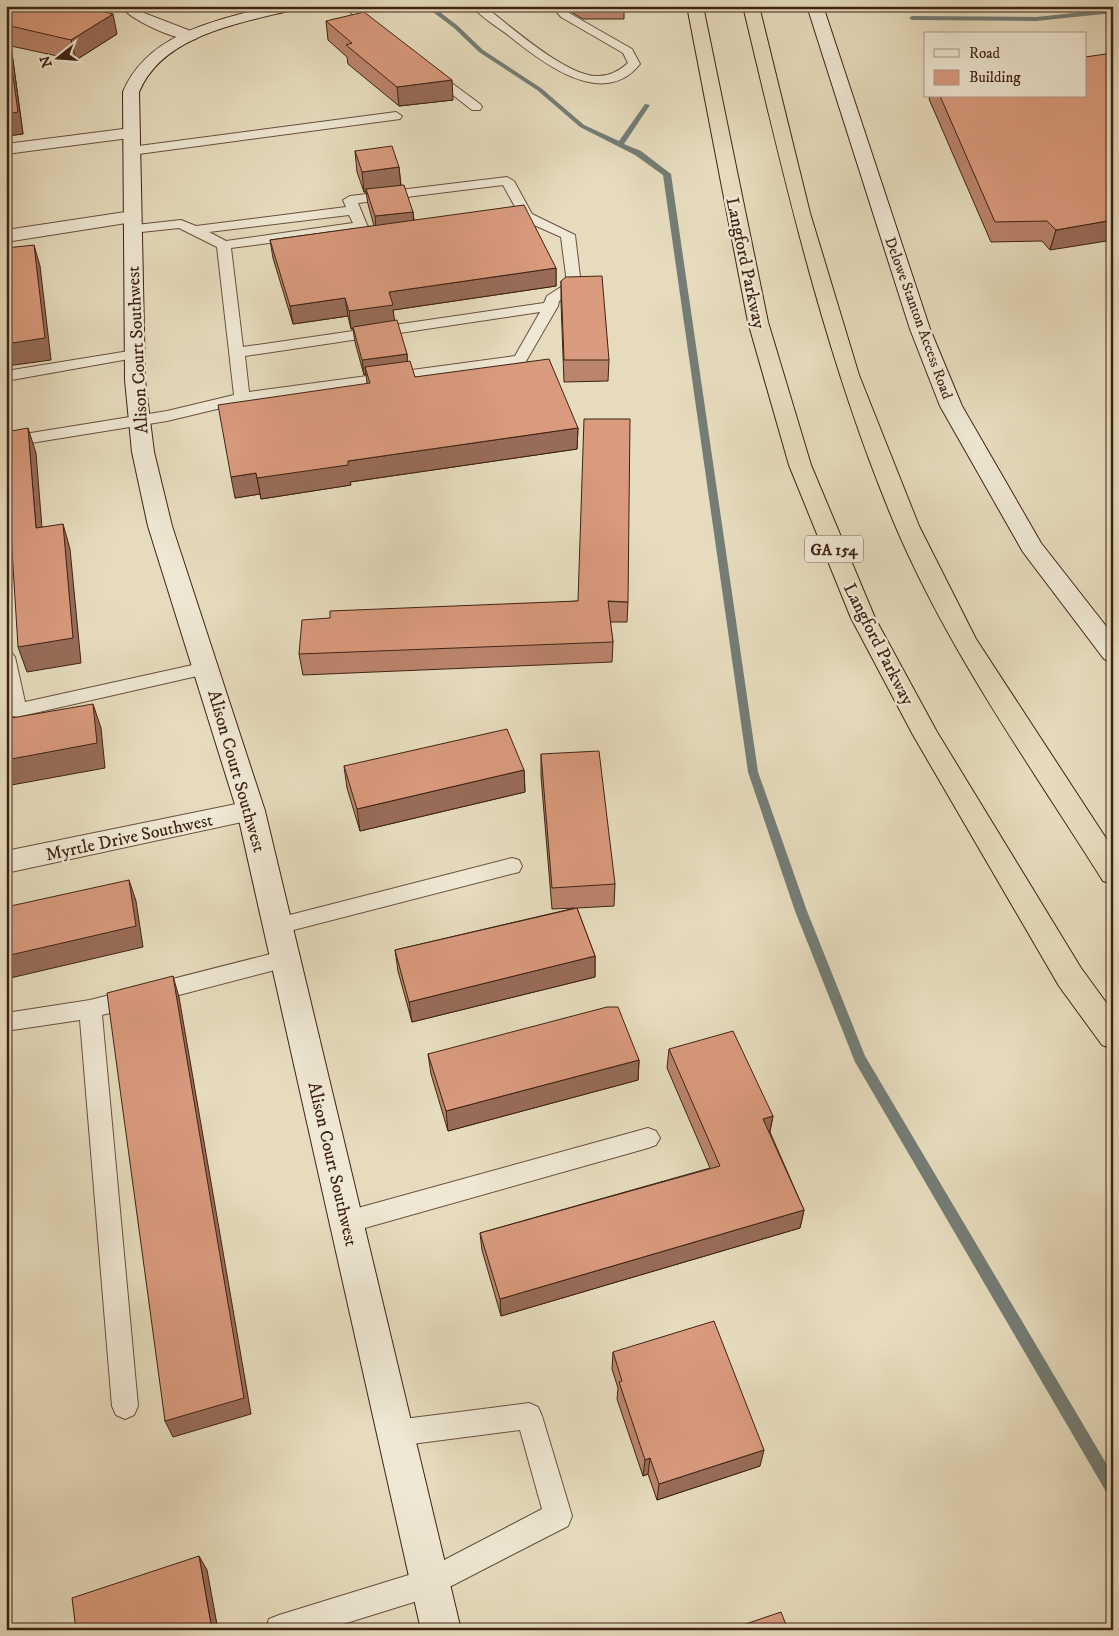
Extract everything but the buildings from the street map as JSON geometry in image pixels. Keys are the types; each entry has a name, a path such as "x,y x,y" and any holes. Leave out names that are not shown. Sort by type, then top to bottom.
{"highway":[{"name":"Langford Parkway","path":"695,6 758,322 803,474 862,618 926,735 1070,976 1113,1036"},
{"path":"751,6 801,213 849,375 907,526 964,641 1113,873"}],"street":[{"path":"128,6 139,16 190,36"},
{"name":"Alison Court Southwest","path":"291,6 190,36 166,50 142,70 131,92 135,354 139,420 143,452 160,526 251,811 441,1630"},
{"name":"Delowe Stanton Access Road","path":"815,6 920,329 951,406 1031,547 1113,653"},
{"path":"6,149 131,142"},
{"path":"6,236 132,223"},
{"name":"Myrtle Drive Southwest","path":"6,862 251,811"}],"lane":[{"path":"348,6 386,36"},
{"path":"477,6 567,72 590,80 603,79 627,70 634,64 628,51 565,15 557,6"},
{"path":"423,66 476,108"},
{"path":"131,142 396,116"},
{"path":"195,230 507,181 527,217"},
{"path":"352,205 360,226 370,238 400,234"},
{"path":"6,442 139,420 242,398 520,360 551,306 552,299 574,285 568,235 527,217 488,222"},
{"path":"132,223 181,224 224,245 360,226"},
{"path":"224,245 242,398"},
{"path":"236,353 551,306"},
{"path":"6,376 135,354"},
{"path":"6,657 17,710 206,668"},
{"path":"278,926 512,866"},
{"path":"6,1022 90,1010 286,959"},
{"path":"90,1010 125,1406"},
{"path":"347,1222 648,1138"},
{"path":"279,1629 430,1583 558,1516 529,1416 396,1433"}],"waterway":[{"path":"428,6 456,27 481,51 539,89 582,126 620,144"},
{"path":"912,18 1036,19 1113,11"},
{"path":"620,144 647,105"},
{"path":"620,144 638,153 667,174 753,772 801,911 860,1058 1113,1490"}]}
